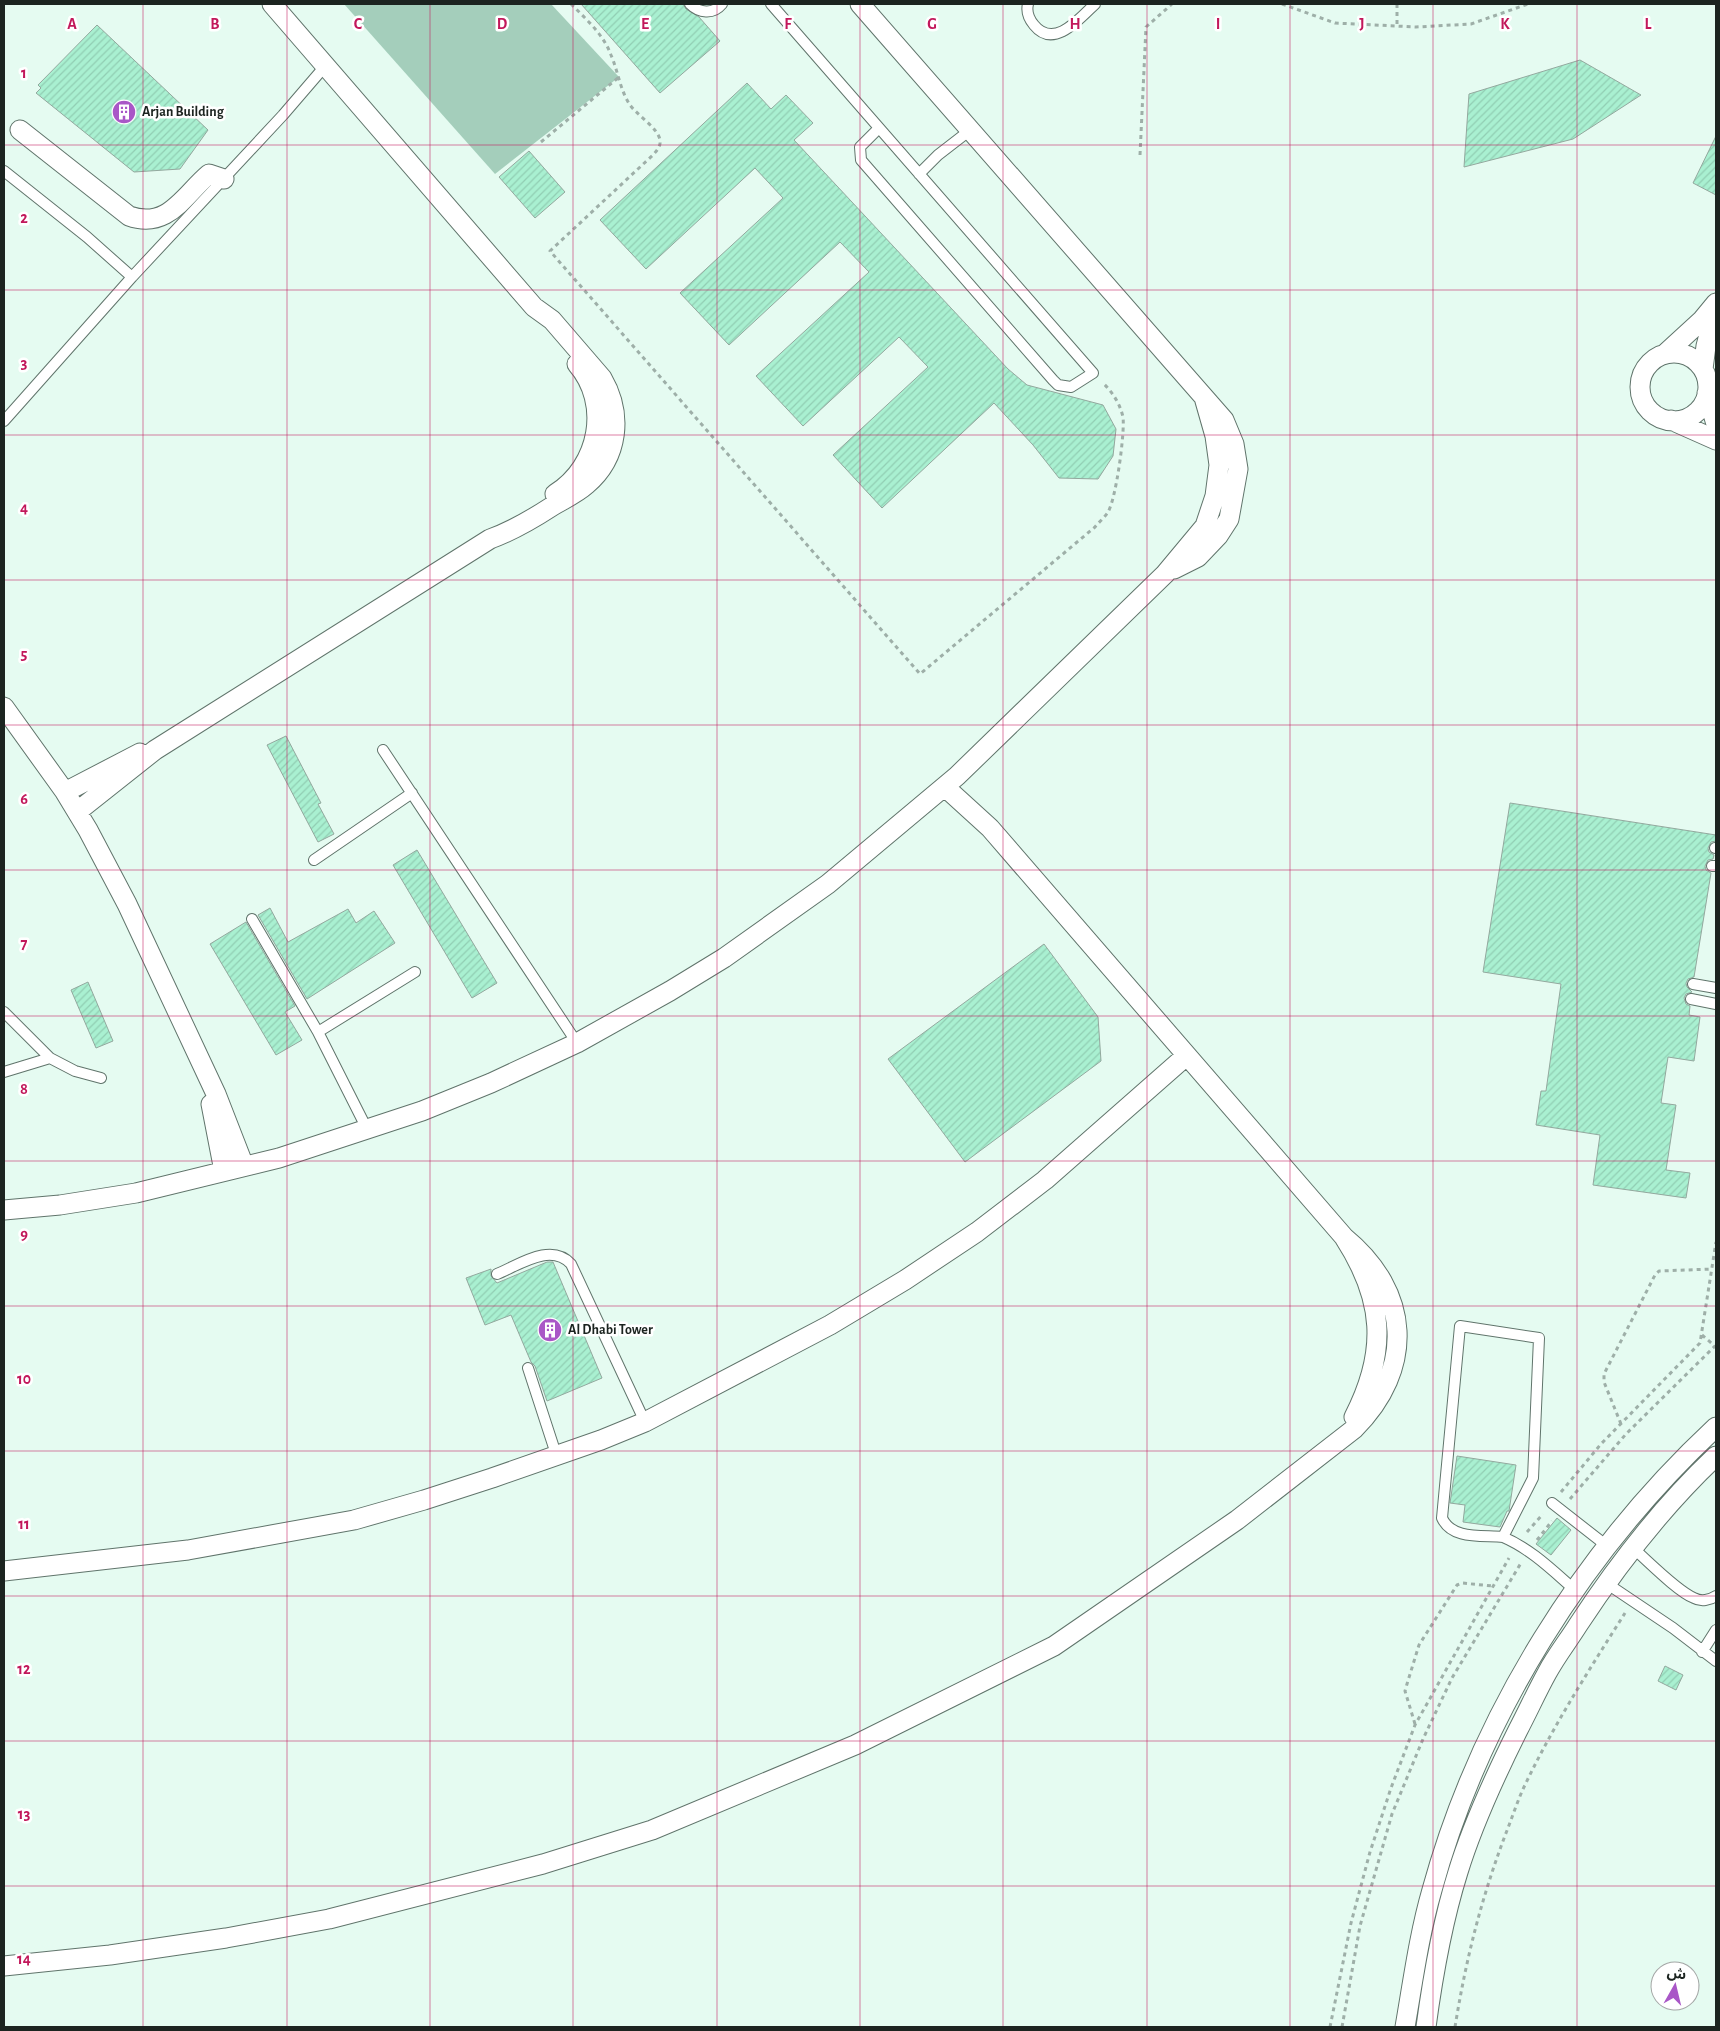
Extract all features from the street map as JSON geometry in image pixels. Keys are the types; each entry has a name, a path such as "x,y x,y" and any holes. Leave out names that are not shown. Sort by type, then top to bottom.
{"street":[{"path":"78,811 155,750 490,540 508,523 560,491 572,480 590,453 595,438 596,405 586,374 546,328 534,307 272,4"},
{"path":"4,1210 60,1205 136,1193 279,1158 368,1129 422,1111 491,1083 576,1043 670,992 777,922 864,856 951,782 1165,574 1205,526 1216,496 1219,465 1215,436 1205,401 860,4"},
{"path":"20,130 129,216 135,218 154,219 169,212 209,174 224,179"},
{"path":"1666,353 1716,305"},
{"path":"1703,369 1706,346 1716,305"},
{"path":"1676,352 1687,355 1703,369 1708,385 1707,393 1704,402 1690,416 1680,420 1660,418 1644,404 1640,389 1642,373 1656,357 1676,352"},
{"path":"1707,393 1716,424"},
{"path":"1670,420 1716,440"},
{"path":"4,707 78,811 127,904 211,1085 244,1166"},
{"path":"65,792 137,754 155,750"},
{"path":"4,1966 120,1954 226,1938 329,1919 543,1864 652,1830 755,1789 855,1745 1054,1646 1237,1520 1338,1440 1354,1418 1366,1394 1374,1368 1378,1340 1376,1313 1370,1286 1359,1260 1344,1237 951,782"},
{"path":"4,1571 188,1550 354,1520 433,1498 601,1440 645,1422 830,1325 905,1280 977,1232 1045,1180 1186,1056"},
{"path":"211,1085 212,1115 224,1170"},
{"path":"1404,2027 1420,1939 1432,1889 1464,1795 1515,1686 1552,1624 1606,1546 1638,1507 1716,1427"},
{"path":"1426,2027 1443,1927 1458,1872 1477,1818 1500,1766 1548,1672 1606,1583 1669,1505 1716,1456"}],"lane":[{"path":"690,4 698,11 705,12 712,11 722,4"},
{"path":"771,4 1094,372 1077,384 1064,387 1053,380 861,160 860,148 879,128"},
{"path":"1028,4 1029,19 1035,28 1045,33 1056,34 1066,31 1095,4"},
{"path":"4,421 132,277 224,179 326,65"},
{"path":"919,174 938,155 970,131"},
{"path":"4,171 66,219 132,277"},
{"path":"383,750 576,1043"},
{"path":"314,860 412,793"},
{"path":"252,920 318,1032 368,1129"},
{"path":"318,1032 415,972"},
{"path":"1693,984 1716,988"},
{"path":"1691,999 1716,1004"},
{"path":"4,1012 50,1058 75,1072 102,1078"},
{"path":"4,1072 50,1058"},
{"path":"497,1274 544,1254 558,1254 568,1260 645,1422"},
{"path":"1503,1536 1533,1478 1539,1338 1460,1326 1442,1518 1446,1526 1460,1534 1503,1536 1539,1557 1575,1590"},
{"path":"528,1368 556,1454"},
{"path":"1552,1503 1606,1546"},
{"path":"1633,1548 1694,1599 1703,1601 1716,1596"},
{"path":"1606,1583 1673,1628 1716,1661"},
{"path":"1702,1652 1716,1630"}],"path":[{"path":"571,4 600,35 611,53 630,106 656,132 660,141 658,148 550,251 920,674 1096,527 1109,512 1122,441 1123,417 1114,394 1094,372"},
{"path":"1140,155 1146,27 1172,4"},
{"path":"1282,4 1335,23 1398,26 1471,24 1528,4"},
{"path":"1397,4 1398,26"},
{"path":"541,142 619,78"},
{"path":"1330,2027 1351,1923 1368,1861 1391,1788 1415,1725 1517,1544 1601,1444 1700,1343 1716,1242"},
{"path":"1620,1424 1604,1382 1604,1374 1655,1275 1659,1271 1712,1270"},
{"path":"1342,2027 1360,1926 1392,1814 1423,1739 1452,1678 1528,1551 1626,1434 1716,1346 1701,1335"},
{"path":"1415,1725 1405,1691 1420,1645 1457,1585 1462,1583 1493,1586"},
{"path":"1455,2027 1465,1969 1477,1919 1492,1871 1523,1789 1566,1707 1632,1601"}],"green space":[{"path":"344,4 551,4 619,77 495,174"}],"building":[{"path":"581,4 683,4 686,9 699,17 720,41 660,93"},
{"name":"Arjan Building","path":"97,25 208,130 180,169 134,172 36,93 41,88 38,85"},
{"path":"1580,60 1641,95 1573,139 1464,167 1469,94"},
{"path":"747,83 771,109 786,95 813,123 794,140 1008,369 1027,385 1103,405 1116,429 1113,456 1098,479 1059,478 1033,445 994,403 882,508 833,455 928,367 899,337 803,426 756,376 869,272 840,242 729,345 680,293 783,198 755,168 646,269 600,220"},
{"path":"1716,136 1716,195 1693,183"},
{"path":"529,151 565,192 535,218 499,177"},
{"path":"286,736 321,803 318,804 334,834 318,842 267,745"},
{"path":"1510,803 1716,835 1716,841 1711,842 1708,848 1709,852 1714,855 1713,859 1708,860 1705,866 1706,870 1711,873 1694,977 1688,979 1686,983 1692,992 1686,994 1684,998 1686,1004 1690,1006 1689,1015 1700,1017 1694,1061 1668,1057 1661,1103 1676,1105 1666,1170 1690,1173 1686,1198 1593,1185 1600,1135 1536,1125 1541,1091 1546,1091 1561,984 1483,972"},
{"path":"417,850 497,983 472,998 393,865"},
{"path":"270,908 288,942 348,909 356,923 374,911 395,943 307,999 258,915"},
{"path":"246,922 295,1006 285,1012 302,1040 276,1055 210,944"},
{"path":"1044,944 1098,1017 1101,1061 965,1162 888,1059"},
{"path":"88,982 113,1041 96,1048 71,990"},
{"name":"Al Dhabi Tower","path":"547,1262 553,1262 602,1378 547,1401 535,1366 531,1362 511,1315 485,1325 466,1278 491,1269 491,1276 497,1283"},
{"path":"1457,1456 1516,1465 1509,1511 1507,1511 1500,1527 1463,1522 1465,1505 1450,1503"},
{"path":"1557,1518 1571,1530 1551,1555 1536,1544"},
{"path":"1665,1666 1683,1675 1676,1690 1658,1681"}],"place":[{"name":"Arjan Building","path":"124,112"},
{"name":"Al Dhabi Tower","path":"550,1330"}]}
